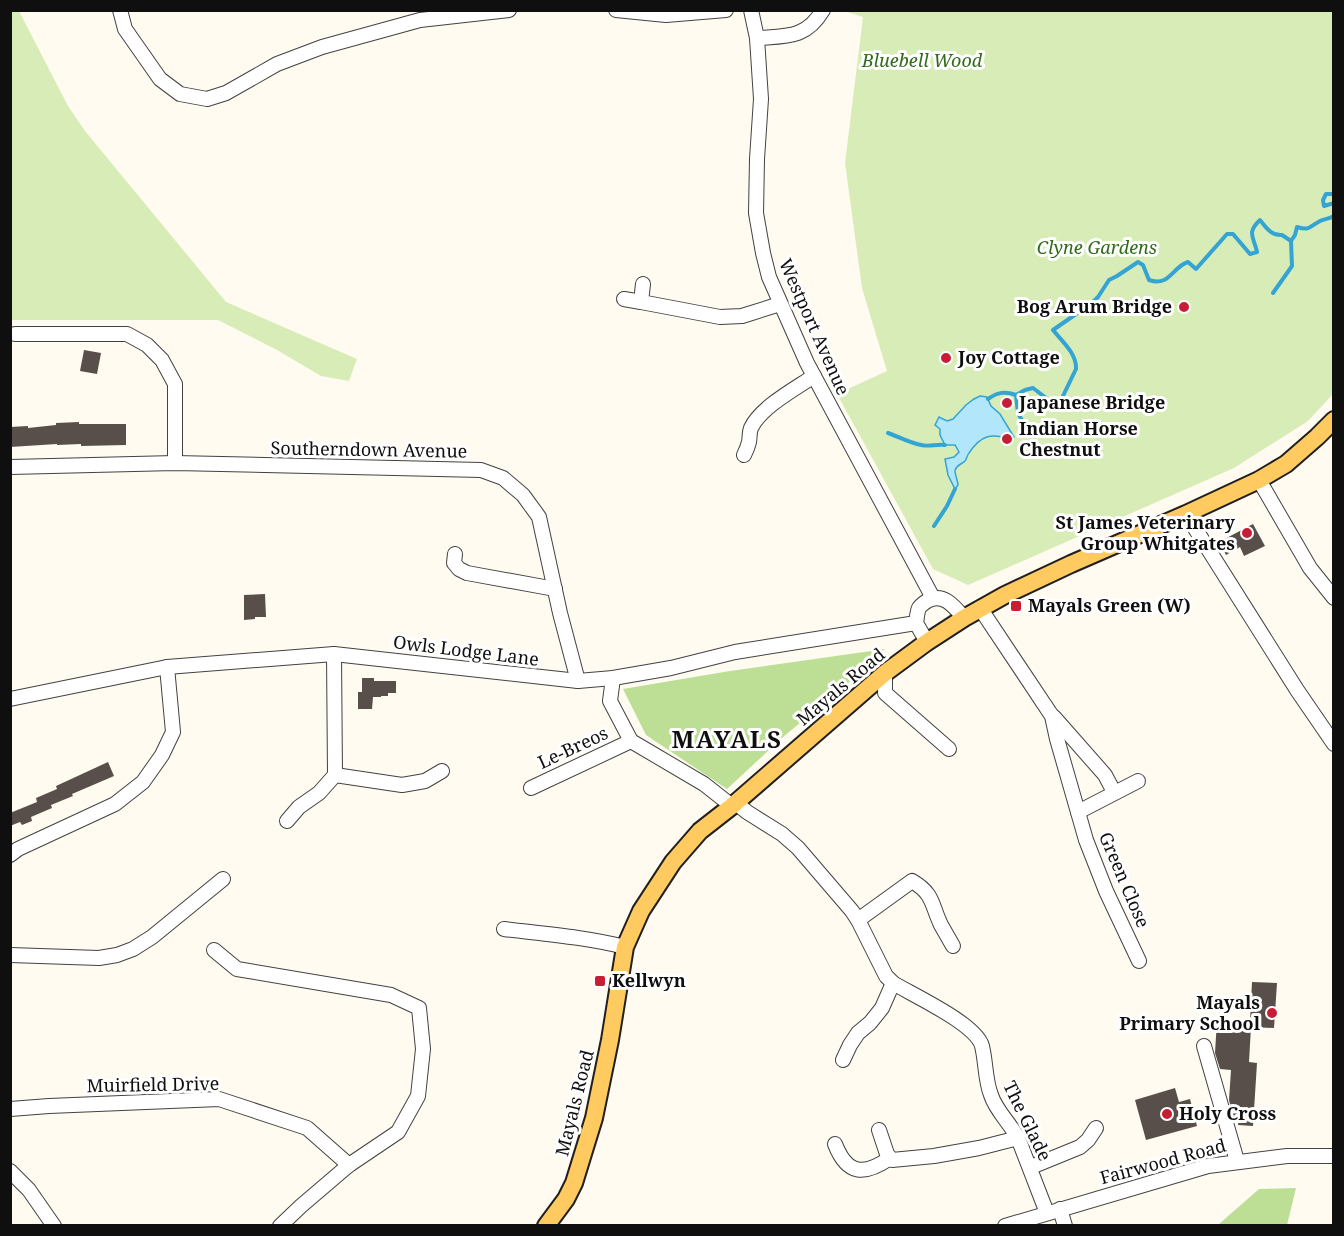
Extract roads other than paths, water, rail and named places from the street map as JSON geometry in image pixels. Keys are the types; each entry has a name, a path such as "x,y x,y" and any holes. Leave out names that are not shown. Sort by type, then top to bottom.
{"main road":[{"name":"Mayals Road","path":"546,1226 566,1199 574,1183 594,1118 610,1040 625,947 641,911 673,862 700,831 734,805 885,673 964,618 1071,564 1259,480 1286,464 1334,420"}],"street":[{"path":"120,10 125,29 160,79 180,94 207,99 226,93 278,64 322,47 372,32 420,20 509,10"},
{"path":"616,10 666,15 726,10"},
{"name":"Westport Avenue","path":"751,10 757,39 761,99 756,213 767,269 780,304 814,376 933,598"},
{"path":"757,39 795,35 807,29 817,20 823,10"},
{"path":"641,302 643,284"},
{"path":"624,299 720,317 742,316 780,304"},
{"path":"15,334 128,334 147,345 162,360 175,384 175,463"},
{"path":"744,455 752,426 764,411 814,376"},
{"name":"Southerndown Avenue","path":"10,467 175,463 480,470 502,478 523,495 539,517 578,681"},
{"path":"1259,480 1310,568 1334,598"},
{"path":"1186,514 1297,690 1334,744"},
{"path":"455,554 454,563 466,573 555,589"},
{"path":"927,642 916,623 919,608 923,603 933,598 942,598 951,603 964,618"},
{"name":"Green Close","path":"980,608 1052,716 1105,775 1114,792"},
{"name":"Owls Lodge Lane","path":"10,699 167,667 334,654 578,681 613,678 671,668 735,652 916,623"},
{"path":"287,821 299,807 319,793 335,775 334,654"},
{"path":"10,855 18,849 115,804 143,782 162,755 173,732 167,667"},
{"path":"885,673 885,693 949,749"},
{"path":"613,678 610,701 631,741"},
{"name":"Green Close","path":"1052,716 1086,840 1106,891 1139,961"},
{"name":"The Glade","path":"631,741 782,834 798,848 858,920 886,976 893,983 960,1022 975,1034 981,1043 990,1095 996,1107 1013,1128 1053,1211 1065,1226"},
{"name":"Le-Breos","path":"531,788 631,741"},
{"path":"335,775 402,785 425,781 442,771"},
{"path":"1078,812 1138,781"},
{"path":"10,955 99,958 117,955 133,949 152,937 223,879"},
{"path":"858,920 912,881 928,895 940,924 953,946"},
{"path":"504,929 576,937 625,947"},
{"path":"214,950 237,969 391,995 419,1008 423,1049 418,1096 398,1132 350,1165 280,1226"},
{"path":"843,1060 858,1033 882,1008 893,983"},
{"path":"1204,1046 1237,1161"},
{"name":"Muirfield Drive","path":"10,1108 219,1099 307,1128 350,1165"},
{"path":"1030,1167 1080,1147 1096,1128"},
{"path":"879,1130 887,1154 892,1160 934,1156 1018,1138"},
{"path":"835,1144 845,1163 858,1170 874,1168 890,1158"},
{"name":"Fairwood Road","path":"1005,1226 1208,1166 1287,1156 1334,1156"},
{"path":"10,1171 29,1190 54,1226"}],"water":[{"path":"980,396 987,397 1014,437 1010,439 992,436 978,442 965,461 956,469 958,485 955,489 948,475 945,459 954,457 959,452 955,445 945,445 940,429 935,425 939,417 947,421 953,419 966,405"}],"waterway":[{"path":"1334,194 1326,194 1323,200 1324,206 1334,203"},
{"path":"1291,241 1297,227 1311,227 1334,216"},
{"path":"1016,395 1033,388 1050,401 1056,403 1062,398 1076,369 1076,363 1068,348 1053,330 1092,303 1109,280 1138,262 1143,265 1149,280 1162,281 1188,262 1196,269 1227,234 1233,234 1250,254 1257,252 1252,232 1260,220 1272,233 1282,235 1291,241 1292,266 1273,293"},
{"path":"988,399 1002,393 1016,395 1018,413 1024,424"},
{"path":"888,433 921,445 945,445"},
{"path":"934,526 955,489"}],"place":[{"name":"Bog Arum Bridge","path":"1184,307"},
{"name":"Joy Cottage","path":"946,358"},
{"name":"Japanese Bridge","path":"1007,403"},
{"name":"Indian Horse Chestnut","path":"1007,439"},
{"name":"St James Veterinary Group Whitgates","path":"1247,533"},
{"name":"Mayals Green (W)","path":"1016,606"},
{"name":"Kellwyn","path":"600,981"},
{"name":"Mayals Primary School","path":"1272,1013"},
{"name":"Holy Cross","path":"1167,1114"}],"district":[{"name":"MAYALS","path":"727,740"}],"park label":[{"name":"Bluebell Wood","path":"922,61"},
{"name":"Clyne Gardens","path":"1097,248"}]}
